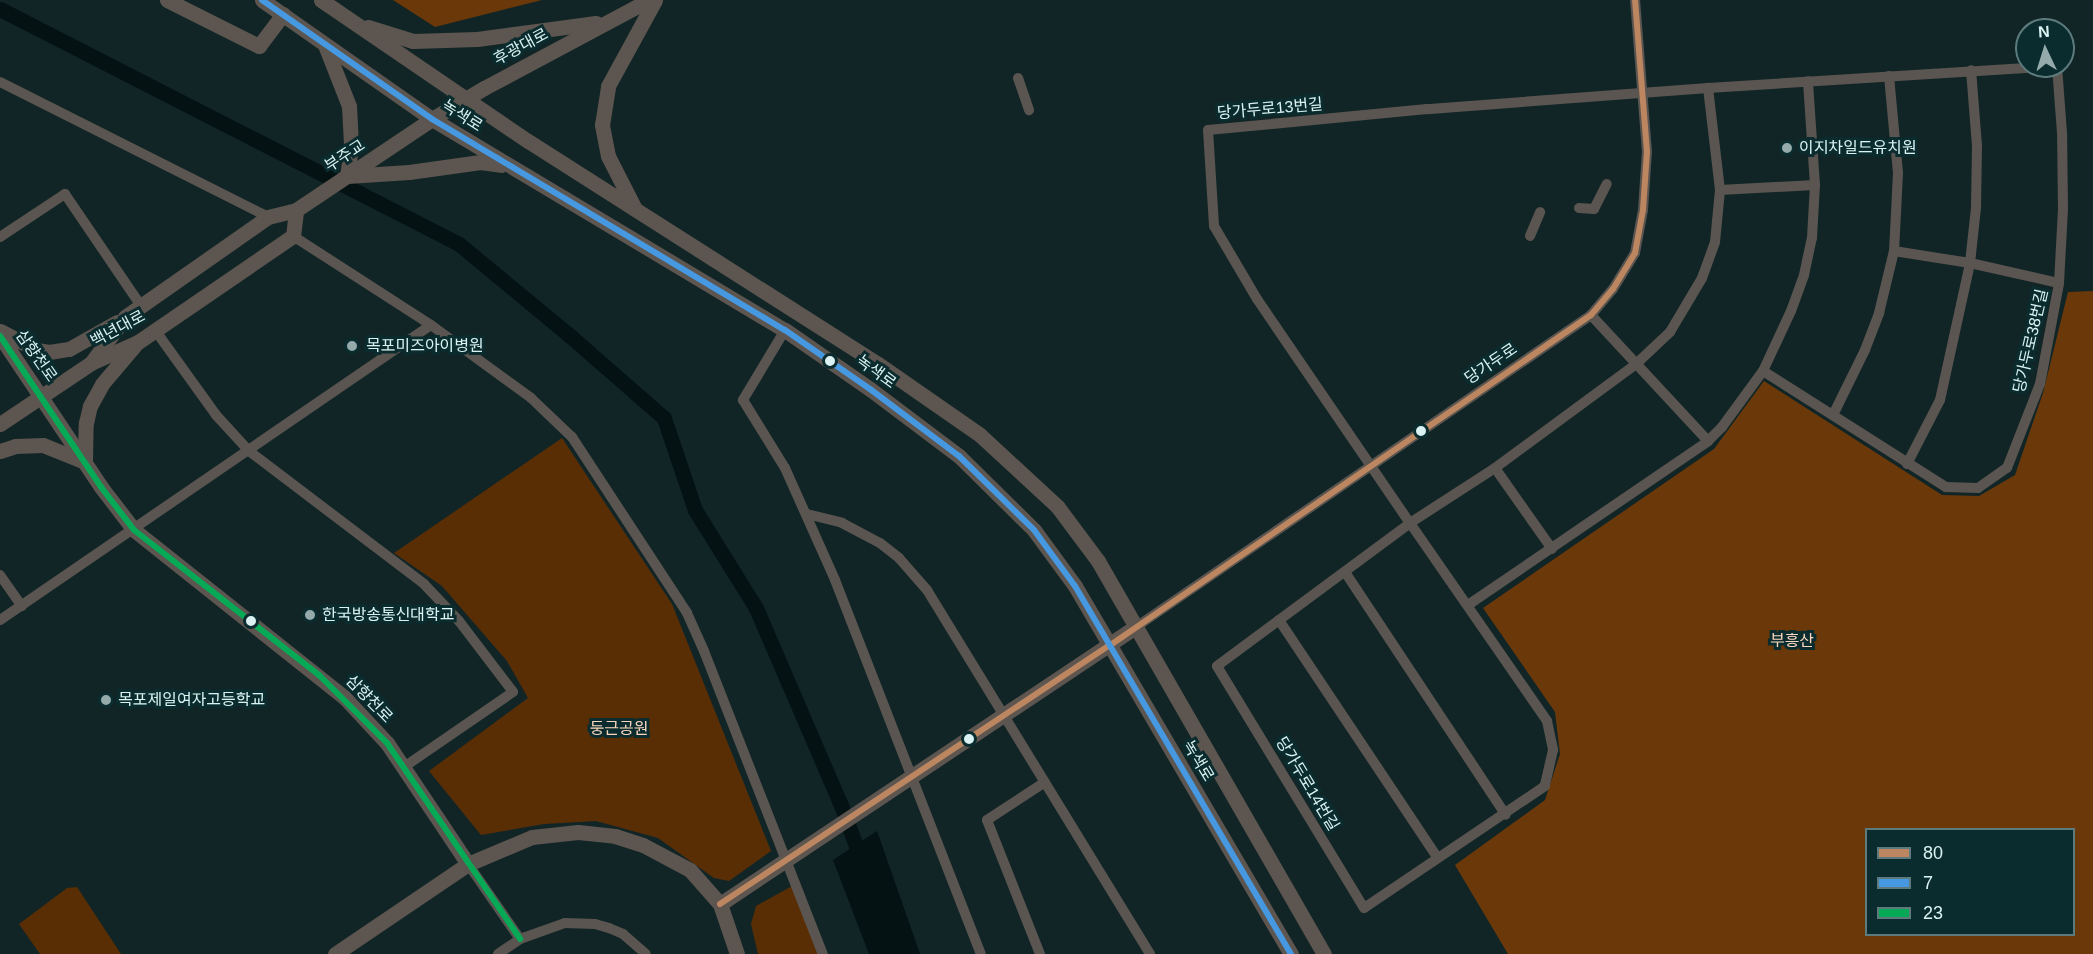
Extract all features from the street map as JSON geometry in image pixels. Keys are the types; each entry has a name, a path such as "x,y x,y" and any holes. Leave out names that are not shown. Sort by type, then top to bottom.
{"street":[{"path":"167,0 259,46 283,15"},
{"name":"녹색로","path":"262,0 432,119 785,330 870,389 958,456 1034,530 1075,586 1291,954"},
{"name":"녹색로","path":"321,0 635,209 878,364 980,435 1057,506 1098,561 1324,954"},
{"name":"후광대로","path":"413,131 484,88 649,0"},
{"path":"635,209 608,156 602,125 608,86 655,0"},
{"name":"당가두로","path":"1136,627 1369,464 1591,315 1613,289 1635,253 1643,210 1647,152 1635,0"},
{"path":"354,23 413,40 477,39 608,21"},
{"path":"325,45 345,97 351,123 347,176 409,172 480,162 510,166"},
{"name":"당가두로38번길","path":"1644,92 2015,68"},
{"path":"1907,464 1940,400 1970,263 1976,207 1977,146 1971,70"},
{"path":"1833,415 1872,331 1893,251 1898,173 1889,76"},
{"path":"1018,78 1029,110"},
{"name":"당가두로38번길","path":"1763,371 1946,487 1978,488 2007,468 2040,384 2060,283 2063,175 2056,78"},
{"path":"1468,605 1708,441 1722,427 1763,371 1791,311 1804,275 1815,215 1808,81"},
{"path":"0,82 268,217"},
{"path":"1369,464 1410,523 1494,468 1636,364 1670,332 1702,278 1715,242 1720,190 1708,88"},
{"name":"당가두로13번길","path":"1369,464 1257,299 1214,226 1208,130 1644,92"},
{"name":"부주교","path":"268,217 296,210 413,131"},
{"path":"1579,208 1594,209 1607,184"},
{"path":"1720,190 1815,185"},
{"path":"0,237 65,194 141,306"},
{"path":"296,210 293,236 431,325 531,398 564,429 619,505 687,613 789,857 823,954"},
{"path":"1530,236 1540,212"},
{"name":"백년대로","path":"91,363 125,317 268,217"},
{"name":"백년대로","path":"91,363 138,342 293,236"},
{"name":"당가두로38번길","path":"1893,251 1970,263 2060,283"},
{"path":"1591,315 1708,441"},
{"path":"0,331 37,350 50,352 75,347 125,317"},
{"path":"0,620 431,325"},
{"path":"155,330 216,415 249,451 424,584 459,621 513,692 405,767"},
{"path":"785,330 743,400 785,468 807,514 835,580 905,779 981,954"},
{"name":"삼향천로","path":"0,336 134,530 320,676 366,720 405,767 468,864"},
{"path":"0,451 15,446 43,445 85,462 86,423 90,406 102,384 138,342"},
{"path":"2,421 91,363"},
{"path":"1494,468 1552,549"},
{"path":"807,514 861,531 899,558 927,590 1045,782 1146,953"},
{"name":"당가두로14번길","path":"1410,523 1547,721 1553,750 1545,786 1506,815 1364,908 1218,666 1345,572 1410,523"},
{"path":"1345,572 1506,815"},
{"path":"0,574 22,606"},
{"path":"1279,620 1438,858"},
{"path":"720,904 1136,627"},
{"path":"1040,954 987,820 1045,782"},
{"path":"335,954 468,864 532,837 559,833 597,833 643,844 690,870 720,904 737,954"},
{"path":"468,864 520,939"},
{"path":"498,954 520,939 565,923 595,924 623,934 646,954"}],"green space":[{"path":"393,0 542,0 435,27"},
{"name":"부흥산","path":"2093,291 2093,954 1508,954 1455,865 1545,800 1560,754 1555,712 1483,608 1714,449 1764,381 1942,495 1979,496 2015,475 2043,393 2068,292"},
{"name":"둥근공원","path":"562,438 672,604 771,851 729,881 714,878 658,838 596,821 544,824 481,835 429,771 528,698 507,661 442,586 394,553"},
{"path":"792,886 819,954 758,954 751,924 756,906"},
{"path":"77,887 121,954 40,954 19,924 67,888"}],"shaded area":[{"path":"877,831 920,954 869,954 833,860"}],"waterway":[{"path":"0,9 459,244 569,335 664,418 695,510 756,608 841,805 863,865"}],"transit line":[{"name":"7","path":"262,0 432,119 785,330 870,389 959,456 1034,530 1075,586 1291,954"},
{"name":"80","path":"720,904 1109,646 1591,315 1613,289 1635,253 1643,210 1647,152 1635,0"},
{"name":"23","path":"0,336 101,487 134,530 320,676 387,743 520,939"}],"place":[{"name":"이지차일드유치원","path":"1787,148"},
{"name":"목포미즈아이병원","path":"352,346"},
{"name":"한국방송통신대학교","path":"310,615"},
{"name":"목포제일여자고등학교","path":"106,700"}]}
